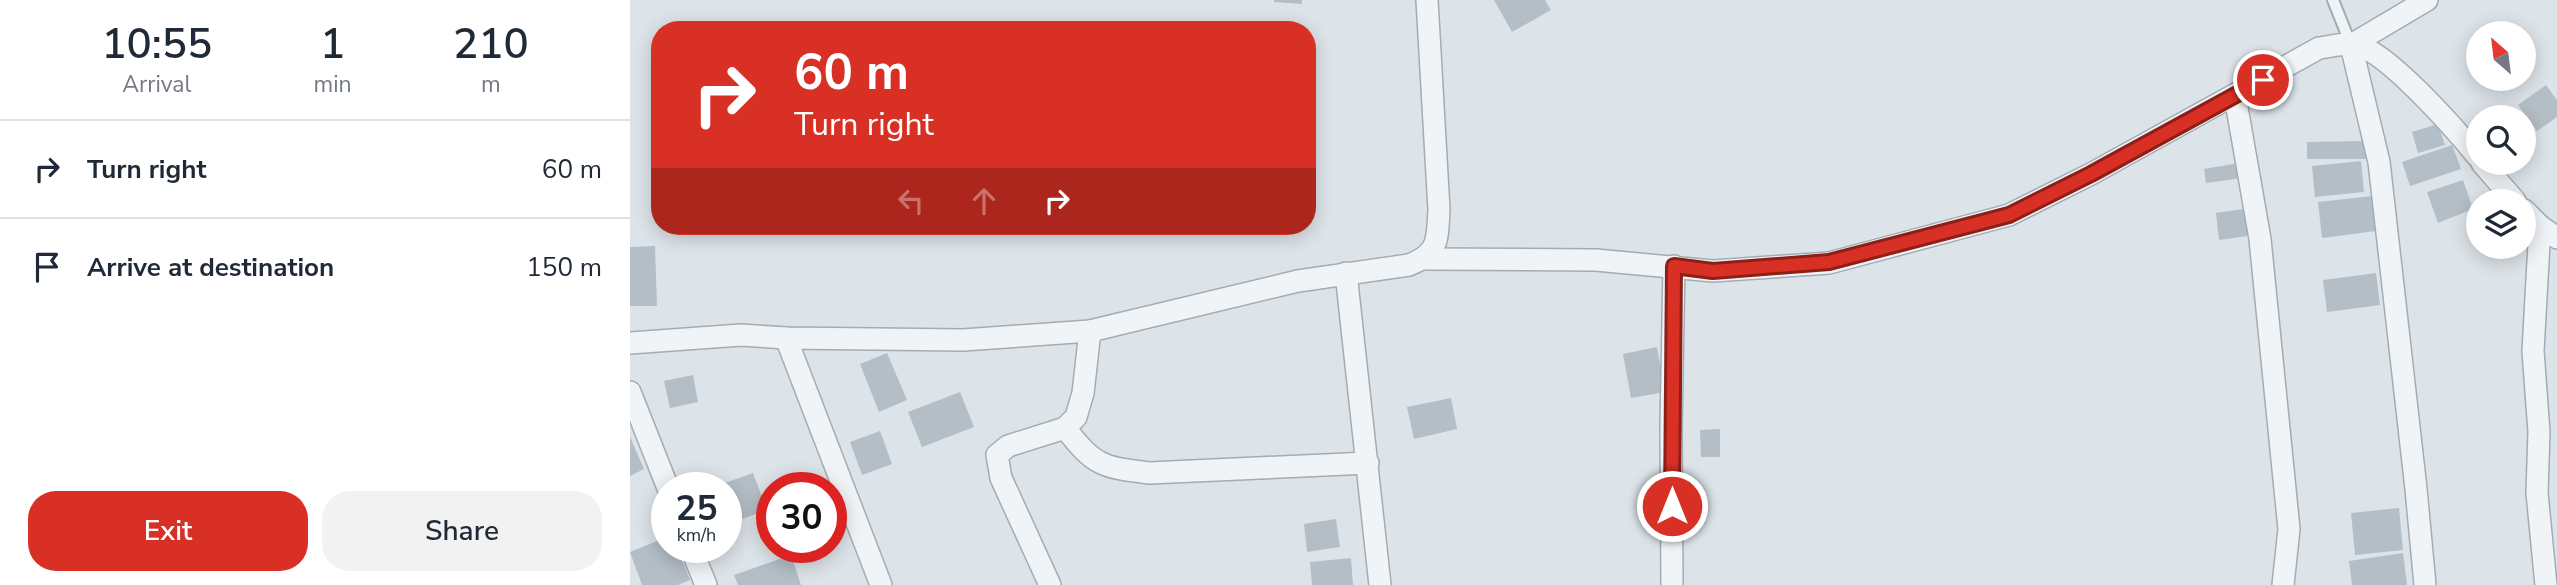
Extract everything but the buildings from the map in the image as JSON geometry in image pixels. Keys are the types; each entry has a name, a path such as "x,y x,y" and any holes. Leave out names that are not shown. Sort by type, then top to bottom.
{"street":[{"path":"1424,259 1433,250 1437,240 1439,209 1427,0"},
{"path":"2350,45 2427,0"},
{"path":"2350,45 2379,162 2416,489 2424,585"},
{"path":"630,343 741,335 963,340 1090,331 1298,281 1409,265 1424,259 1596,260 1713,271 1829,262 2009,215 2079,181 2319,48 2357,45 2375,53 2402,77 2466,144"},
{"path":"2235,96 2260,239 2289,529 2283,585"},
{"path":"2493,175 2505,189"},
{"path":"2546,585 2537,493 2539,432 2533,351 2548,232"},
{"path":"1672,585 1674,266"},
{"path":"1346,274 1380,585"},
{"path":"1050,585 1001,478 997,455 1008,446 1065,428 1076,417 1090,331"},
{"path":"786,338 881,585"},
{"path":"630,392 662,472"},
{"path":"1065,428 1088,456 1114,468 1149,473 1367,463"},
{"path":"697,563 706,585"}],"lane":[{"path":"2333,0 2350,45"}],"route":[{"path":"1672,506 1674,266 1713,271 1829,262 2009,215 2054,194 2263,80"}]}
